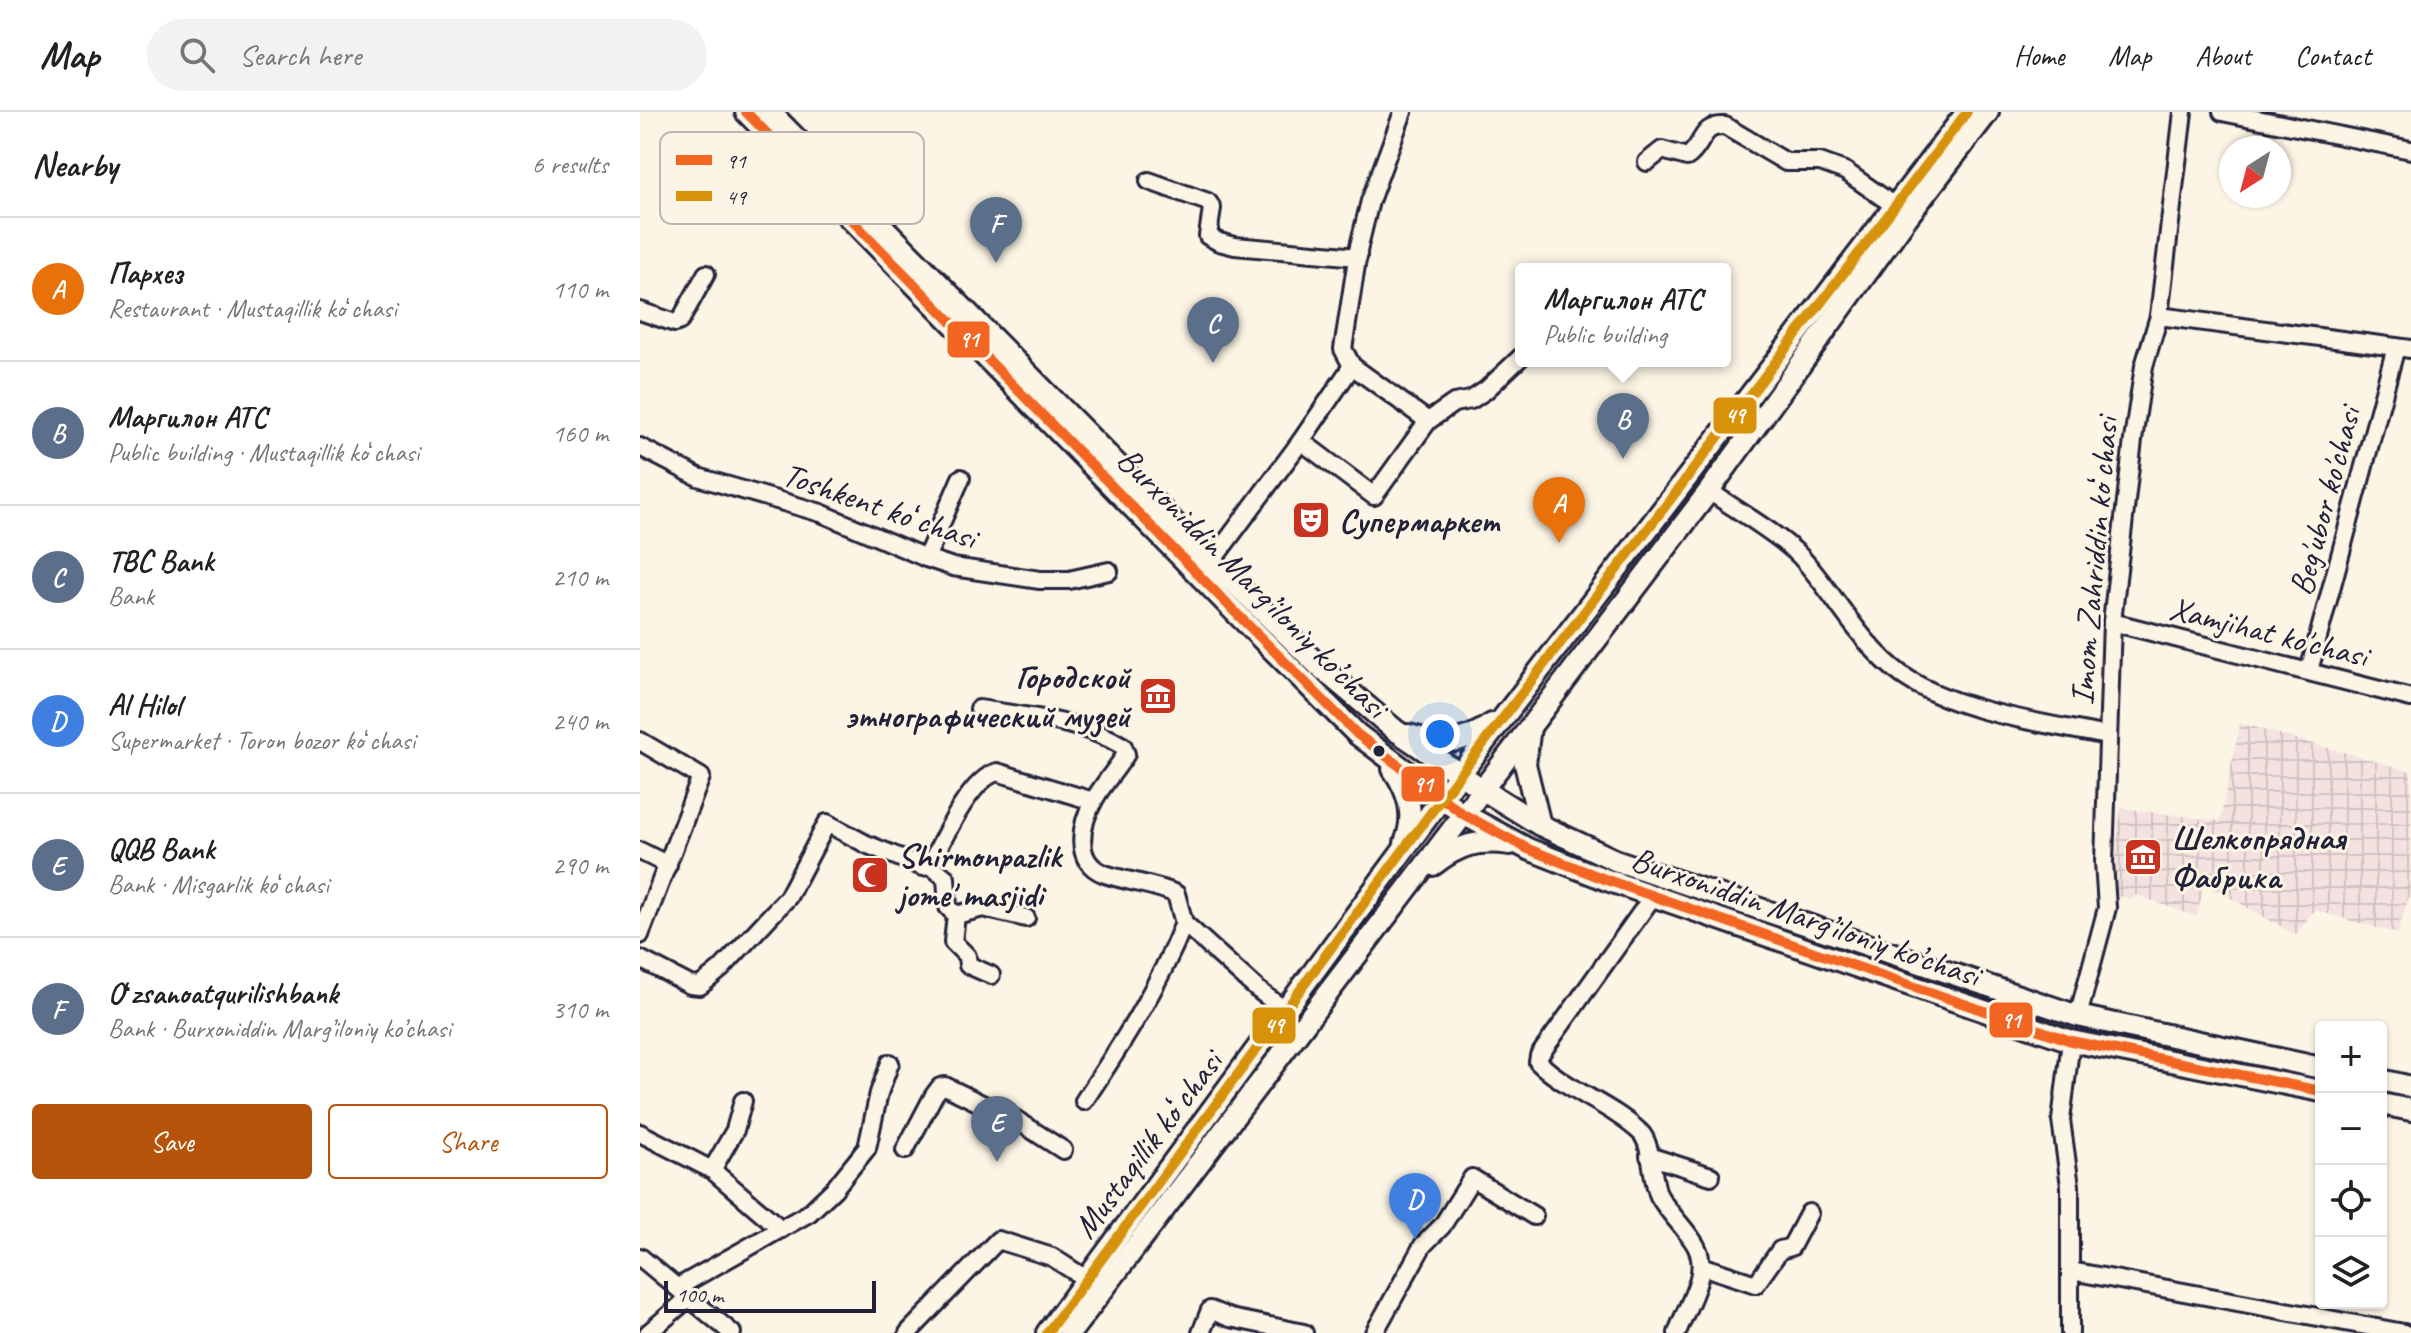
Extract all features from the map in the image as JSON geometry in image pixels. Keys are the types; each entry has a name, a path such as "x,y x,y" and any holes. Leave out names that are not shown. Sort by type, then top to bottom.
{"main road":[{"name":"Burxoniddin Marg’iloniy ko’chasi","path":"746,112 766,132"},
{"name":"Burxoniddin Marg’iloniy ko’chasi","path":"770,112 790,132"},
{"path":"1460,774 1967,112"},
{"path":"1482,789 1709,491 1908,216 1988,112"},
{"name":"Burxoniddin Marg’iloniy ko’chasi","path":"856,224 1236,613 1377,751 1463,814 1528,849 1653,896 2071,1041 2315,1090"},
{"name":"Burxoniddin Marg’iloniy ko’chasi","path":"880,224 1320,667 1395,730 1540,825 1615,860 2078,1016 2315,1067"},
{"path":"1395,730 1431,741 1463,740 1507,712"},
{"path":"1530,725 1525,764 1540,825"},
{"path":"1377,751 1402,783 1410,806 1410,828 1396,863"},
{"name":"Mustaqillik koʻchasi","path":"1047,1333 1460,774"},
{"name":"Mustaqillik koʻchasi","path":"1070,1333 1482,789"},
{"path":"1417,877 1448,853 1469,843 1495,842 1528,849"},
{"path":"2387,1081 2411,1087"},
{"path":"2387,1105 2411,1110"}],"street":[{"path":"1403,112 1370,201 1343,349 1352,366 1428,421"},
{"name":"Imom Zahriddin koʻchasi","path":"2078,1016 2107,908 2104,862 2112,622 2144,366 2159,316 2183,112"},
{"path":"2222,112 2411,150"},
{"path":"1647,162 1662,150 1687,157 1709,128 1725,126 1786,162 1820,162 1845,171 1895,206"},
{"path":"1149,181 1208,202 1212,208 1208,236 1219,242 1358,257"},
{"path":"640,311 675,323 680,321 706,274"},
{"path":"2159,316 2404,348"},
{"name":"Beg'ubor ko'chasi","path":"2309,671 2404,348"},
{"path":"1301,441 1374,496 1428,421 1454,403 1471,400 1486,390 1515,363"},
{"path":"1212,561 1352,366"},
{"name":"Toshkent koʻchasi","path":"640,447 698,477 821,513 953,567 1040,580 1069,580 1109,571"},
{"path":"926,558 961,478"},
{"path":"1709,491 1797,552 1863,638 1901,675 1933,693 1991,711 2107,736"},
{"name":"Xamjihat ko'chasi","path":"2112,622 2411,698"},
{"path":"979,709 1068,723 1123,746 1126,754 1093,801 1081,852 1088,865 1102,873 1176,894 1184,923 1286,1011"},
{"path":"640,741 701,777 640,935"},
{"path":"640,959 690,985 700,986 721,969 788,897 827,823 866,844 923,867 930,865 965,804 990,774 997,772 1093,801"},
{"path":"640,851 668,865"},
{"path":"930,865 946,878 948,907 956,915"},
{"path":"1653,896 1539,1056 1538,1062 1644,1135 1659,1196 1696,1244 1701,1266 1696,1291 1677,1333"},
{"path":"956,915 983,908 1026,918"},
{"path":"956,915 953,942 967,956 968,965 991,975"},
{"path":"1084,1101 1124,1041 1157,983 1184,923"},
{"path":"2070,1333 2070,1186 2061,1120 2071,1041"},
{"path":"648,1333 684,1292 755,1242 809,1213 826,1197 867,1148 879,1093 890,1063"},
{"path":"905,1150 934,1095 945,1086 1004,1112 1063,1150"},
{"path":"712,1170 735,1130 743,1101"},
{"path":"640,1133 712,1170 781,1229"},
{"path":"1649,1156 1711,1176"},
{"path":"1374,1333 1423,1245 1442,1226 1472,1178 1534,1216"},
{"path":"1701,1266 1756,1284 1780,1250 1791,1247 1809,1213"},
{"path":"908,1333 998,1240 1052,1257 1086,1279"},
{"path":"640,1257 732,1333"},
{"path":"2071,1271 2404,1333"},
{"path":"1201,1333 1210,1310 1230,1318 1304,1333"}],"shaded area":[{"path":"2240,723 2411,771 2411,889 2398,934 2314,910 2296,935 2204,883 2197,917 2136,895 2133,899 2111,895 2121,808 2220,821"}],"transit line":[{"name":"91","path":"746,112 766,132"},
{"name":"49","path":"1047,1333 1441,799 1967,112"},
{"name":"91","path":"856,224 1357,734 1463,814 1528,849 1607,880 2071,1041 2315,1090"}],"place":[{"name":"Oʻzsanoatqurilishbank","path":"996,263"},
{"name":"TBC Bank","path":"1213,363"},
{"name":"Маргилон АТС","path":"1623,459"},
{"name":"Супермаркет","path":"1311,520"},
{"name":"Пархез","path":"1559,543"},
{"name":"Городской этнографический музей","path":"1158,696"},
{"name":"Шелкопрядная Фабрика","path":"2143,857"},
{"name":"Shirmonpazlik jome' masjidi","path":"870,875"},
{"name":"QQB Bank","path":"997,1162"},
{"name":"Al Hilol","path":"1415,1239"}]}
